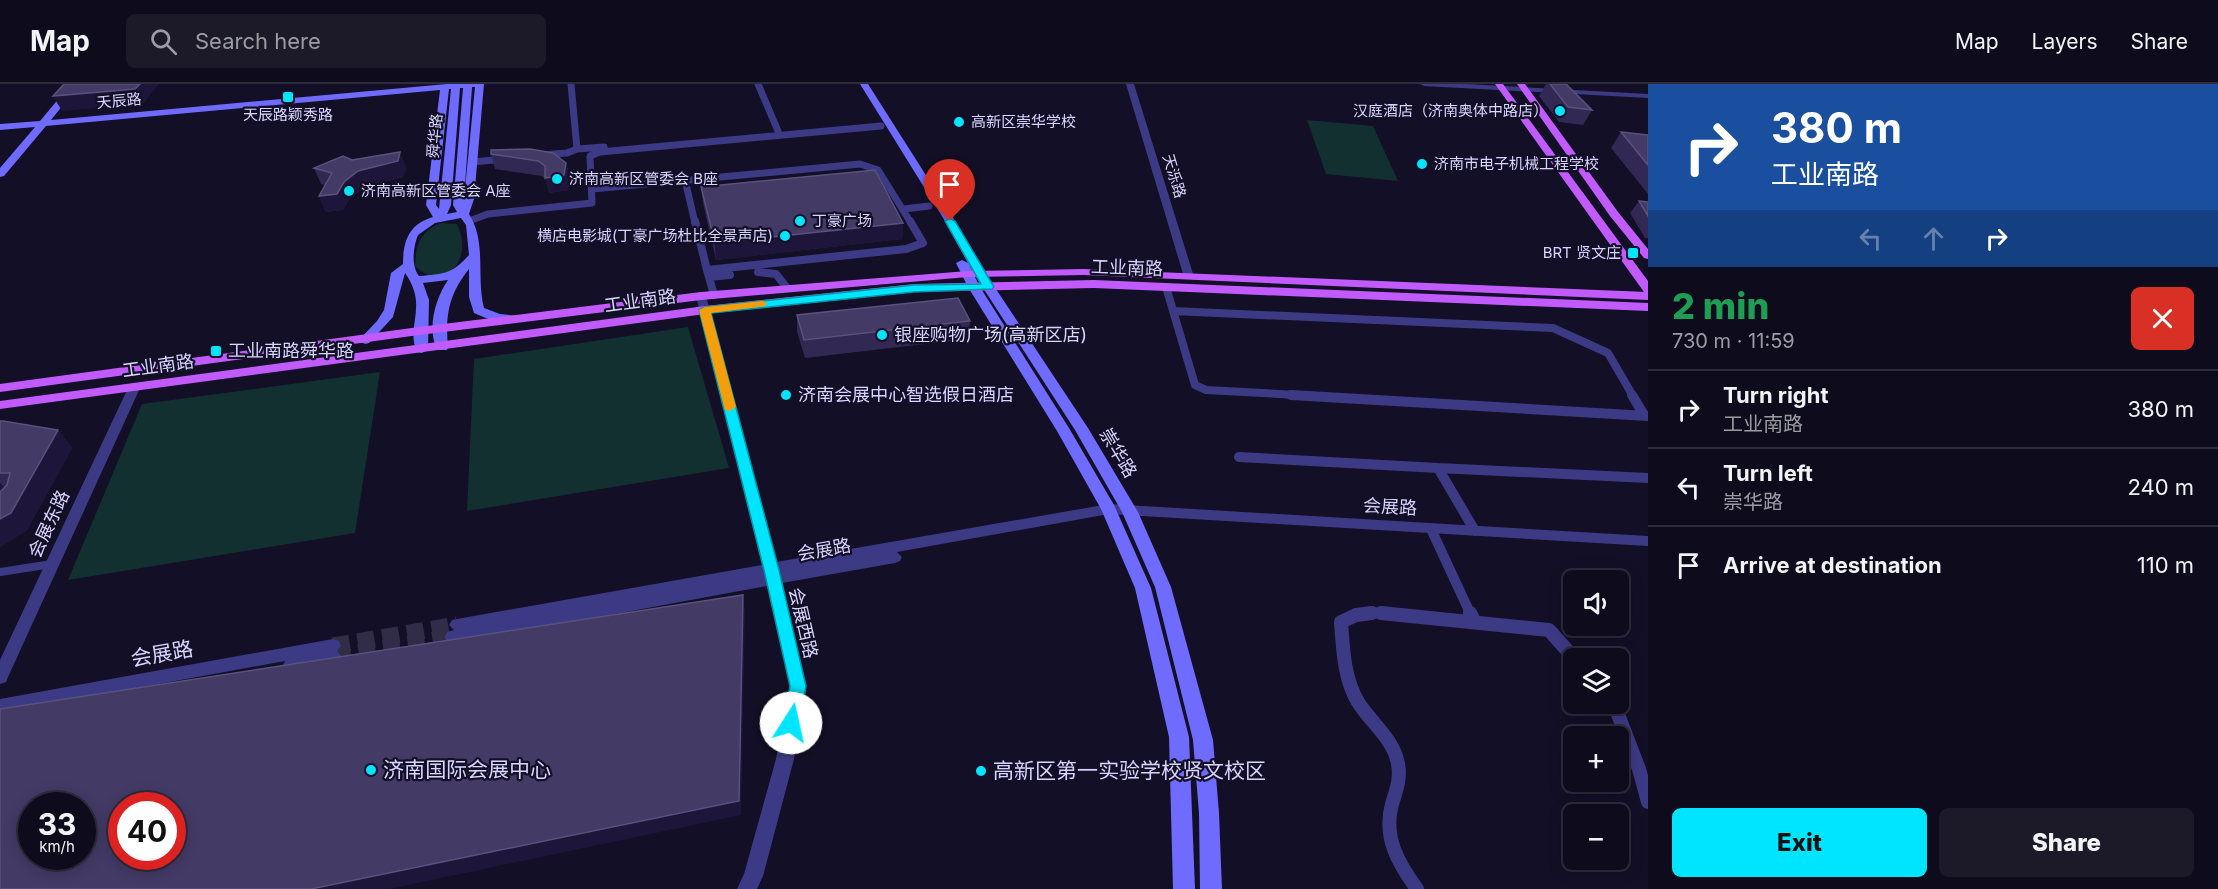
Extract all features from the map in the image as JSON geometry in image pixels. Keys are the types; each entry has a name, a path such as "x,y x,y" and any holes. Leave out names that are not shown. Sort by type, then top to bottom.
{"main road":[{"path":"0,174 65,84"},
{"path":"0,159 76,84"},
{"name":"舜华路","path":"467,84 458,205 466,218 476,255 475,297 478,310 498,318 533,319"},
{"path":"422,349 419,331 425,299 417,280 409,271 410,242 424,224 440,218 466,218 478,84"},
{"name":"天辰路","path":"0,124 478,84"},
{"name":"崇华路","path":"855,84 929,206 978,281 1064,431 1163,587 1203,740 1209,813 1211,889"},
{"name":"崇华路","path":"864,84 950,221 978,281"},
{"path":"440,218 431,205 448,85"},
{"name":"舜华路","path":"440,218 446,204 448,85"},
{"path":"1500,86 1648,289"},
{"path":"1523,87 1614,214 1648,256"},
{"path":"442,347 439,330 445,292 476,255"},
{"path":"365,339 386,320 393,301 397,273 409,265"},
{"path":"417,280 448,277 462,270"},
{"name":"工业南路","path":"0,388 419,331 706,300 914,288 1084,272 1648,296"},
{"name":"工业南路","path":"0,405 442,347 706,300 787,288 978,281 1648,308"},
{"name":"崇华路","path":"1118,513 1143,588 1179,737 1184,889"}],"street":[{"path":"572,84 577,149"},
{"path":"758,84 777,131"},
{"name":"天泺路","path":"1130,84 1190,277"},
{"path":"1424,84 1523,87 1648,96"},
{"path":"535,156 567,153 577,149 879,124"},
{"path":"466,218 592,203 590,156 600,152 879,124"},
{"path":"472,162 513,158"},
{"path":"592,189 860,164 878,170 904,208 923,243 906,249 708,274"},
{"path":"685,180 708,274 706,300"},
{"path":"904,208 929,206"},
{"path":"708,274 772,270 781,276 787,288"},
{"path":"1166,287 1195,385 1206,390 1646,416"},
{"name":"会展西路","path":"706,300 798,686 785,759 753,876 747,889"},
{"path":"1173,311 1553,328 1608,353 1646,416"},
{"name":"会展东路","path":"0,677 134,388"},
{"path":"1239,458 1648,478"},
{"path":"1438,468 1475,531"},
{"name":"会展路","path":"455,631 1118,513 1648,541"},
{"path":"1431,529 1474,621"},
{"path":"0,572 52,564"},
{"path":"1417,889 1392,849 1389,834 1389,816 1398,788 1396,755 1351,689 1345,666 1341,622 1356,615 1376,613 1474,621 1549,630 1565,648"},
{"name":"会展路","path":"0,706 333,651 0,718"},
{"path":"1618,714 1636,759 1648,802"}],"green space":[{"path":"1307,120 1373,126 1398,181 1326,174"},
{"path":"442,223 457,224 462,237 459,260 445,275 426,274 415,266 418,245 424,234"},
{"path":"688,327 729,468 467,511 474,359"},
{"path":"380,372 355,533 68,580 142,404"}],"building":[{"path":"64,84 140,84 135,89 53,96"},
{"path":"1550,84 1566,84 1592,110 1568,107"},
{"path":"1621,132 1648,135 1648,165"},
{"path":"530,149 553,153 566,163 564,175 545,178 545,166 538,161 491,154 491,150"},
{"path":"400,152 398,161 358,171 344,182 337,194 319,196 332,173 314,168 343,156 352,160"},
{"name":"丁豪广场","path":"875,170 903,223 715,243 701,187"},
{"path":"1639,201 1648,202 1648,216"},
{"path":"958,298 970,321 804,340 797,315"},
{"path":"0,421 58,430 11,513 0,519 0,492 7,485 10,473 0,473"},
{"name":"济南国际会展中心","path":"743,595 739,801 311,889 0,889 0,709"}],"tunnel":[{"path":"333,646 457,625"},
{"path":"334,657 453,637"}],"slow traffic":[{"path":"730,407 705,310 762,304"}],"place":[{"name":"天辰路颖秀路","path":"288,97"},
{"name":"汉庭酒店（济南奥体中路店）","path":"1560,111"},
{"name":"高新区崇华学校","path":"959,122"},
{"name":"济南市电子机械工程学校","path":"1422,164"},
{"name":"济南高新区管委会 B座","path":"557,179"},
{"name":"济南高新区管委会 A座","path":"349,191"},
{"name":"丁豪广场","path":"800,221"},
{"name":"横店电影城(丁豪广场杜比全景声店)","path":"785,236"},
{"name":"BRT 贤文庄","path":"1633,253"},
{"name":"银座购物广场(高新区店)","path":"882,335"},
{"name":"工业南路舜华路","path":"216,351"},
{"name":"济南会展中心智选假日酒店","path":"786,395"},
{"name":"济南国际会展中心","path":"371,770"},
{"name":"高新区第一实验学校贤文校区","path":"981,771"}],"route":[{"path":"791,723 798,686 705,310 914,288 989,287 950,221"}]}
